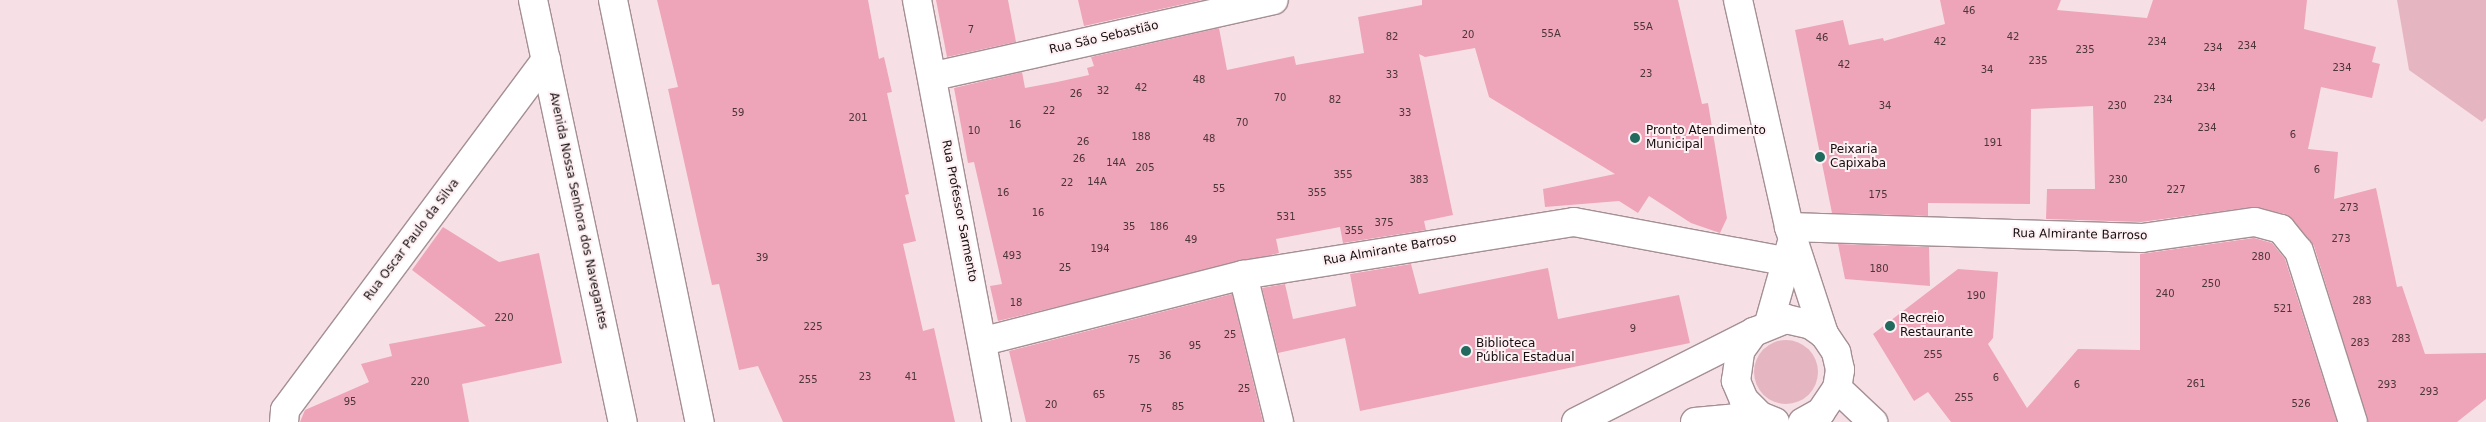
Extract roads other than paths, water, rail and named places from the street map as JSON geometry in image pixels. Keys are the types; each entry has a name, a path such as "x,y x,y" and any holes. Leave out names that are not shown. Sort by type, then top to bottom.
{"street":[{"name":"Avenida Nossa Senhora dos Navegantes","path":"533,0 624,422"},
{"path":"613,0 700,422"},
{"name":"Rua Professor Sarmento","path":"917,0 934,76 984,341 997,422"},
{"name":"Rua São Sebastião","path":"934,76 1274,0"},
{"path":"1738,0 1792,249 1824,334 1836,352 1837,388 1822,412 1803,422"},
{"name":"Rua Oscar Paulo da Silva","path":"284,422 285,410 546,60"},
{"name":"Rua Almirante Barroso","path":"984,341 1243,275 1574,222 1792,249 2142,238 2255,222 2281,229 2299,251 2353,422"},
{"path":"1767,419 1744,400 1736,381 1740,351 1762,327 1792,249"},
{"path":"1243,275 1279,422"},
{"path":"1576,422 1762,327 1794,321 1824,334"},
{"path":"1837,388 1873,422"},
{"path":"1695,422 1767,419"}],"place":[{"name":"Pronto Atendimento Municipal","path":"1635,138"},
{"name":"Peixaria Capixaba","path":"1820,157"},
{"name":"Recreio Restaurante","path":"1890,326"},
{"name":"Biblioteca Pública Estadual","path":"1466,351"}]}
